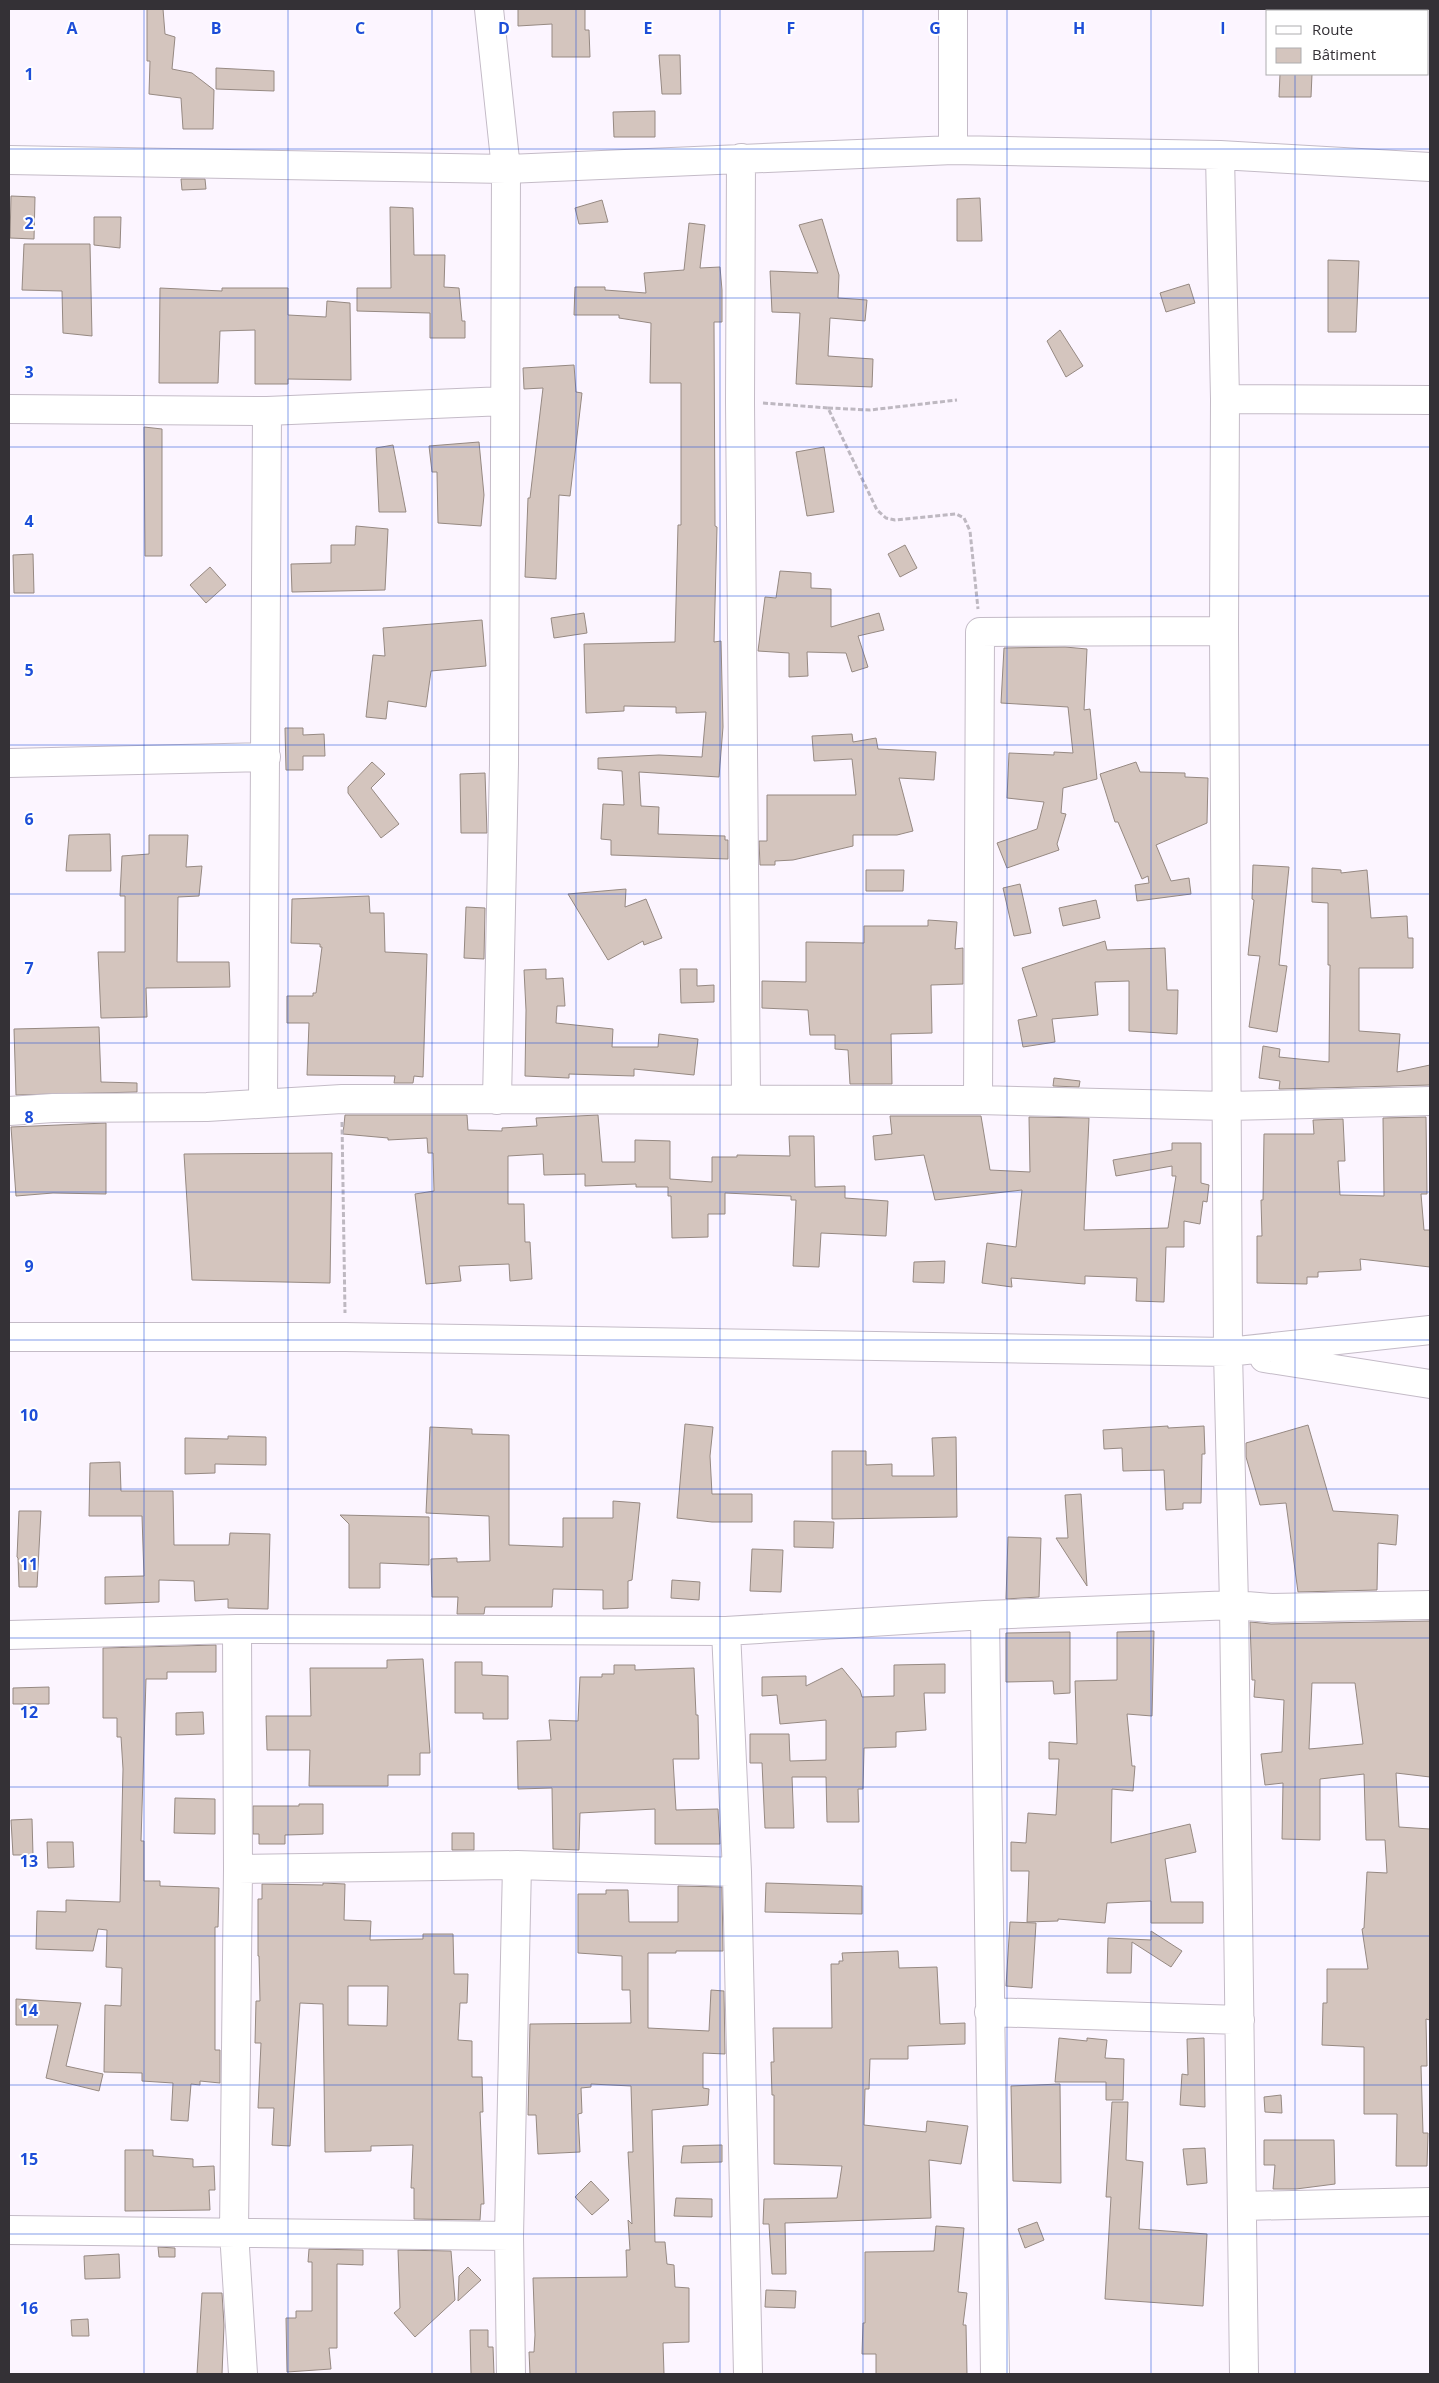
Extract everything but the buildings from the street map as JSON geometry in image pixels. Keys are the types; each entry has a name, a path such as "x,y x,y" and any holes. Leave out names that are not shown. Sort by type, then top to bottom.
{"street":[{"path":"489,9 506,169 504,764 497,1100"},
{"path":"952,9 954,150"},
{"path":"9,160 506,169 954,150 1220,155 1430,167"},
{"path":"1220,155 1225,399 1224,631 1228,1352 1234,1605 1244,2374"},
{"path":"741,158 740,402 746,1098"},
{"path":"1225,399 1430,400"},
{"path":"9,410 267,411 505,401"},
{"path":"263,1103 267,411"},
{"path":"978,1100 980,632 1224,631"},
{"path":"9,763 266,757"},
{"path":"9,1111 53,1108 207,1106 342,1099 746,1098 978,1100 1226,1106 1430,1101"},
{"path":"9,1337 345,1337 1228,1352 1430,1330"},
{"path":"1228,1352 1430,1384"},
{"path":"9,1635 237,1630 726,1631 985,1615 1234,1605 1271,1608 1430,1605"},
{"path":"985,1615 995,2374"},
{"path":"237,1630 238,1869 234,2232 243,2374"},
{"path":"726,1631 737,1872 748,2374"},
{"path":"238,1869 517,1865 737,1872"},
{"path":"511,2374 509,2236 517,1865"},
{"path":"989,2012 1240,2020"},
{"path":"1242,2206 1430,2202"},
{"path":"9,2230 509,2236"}],"path":[{"path":"740,402 870,410 957,400"},
{"path":"828,408 877,510 886,518 895,520 956,514 964,518 970,531 980,632"},
{"path":"342,1099 345,1337"}]}
